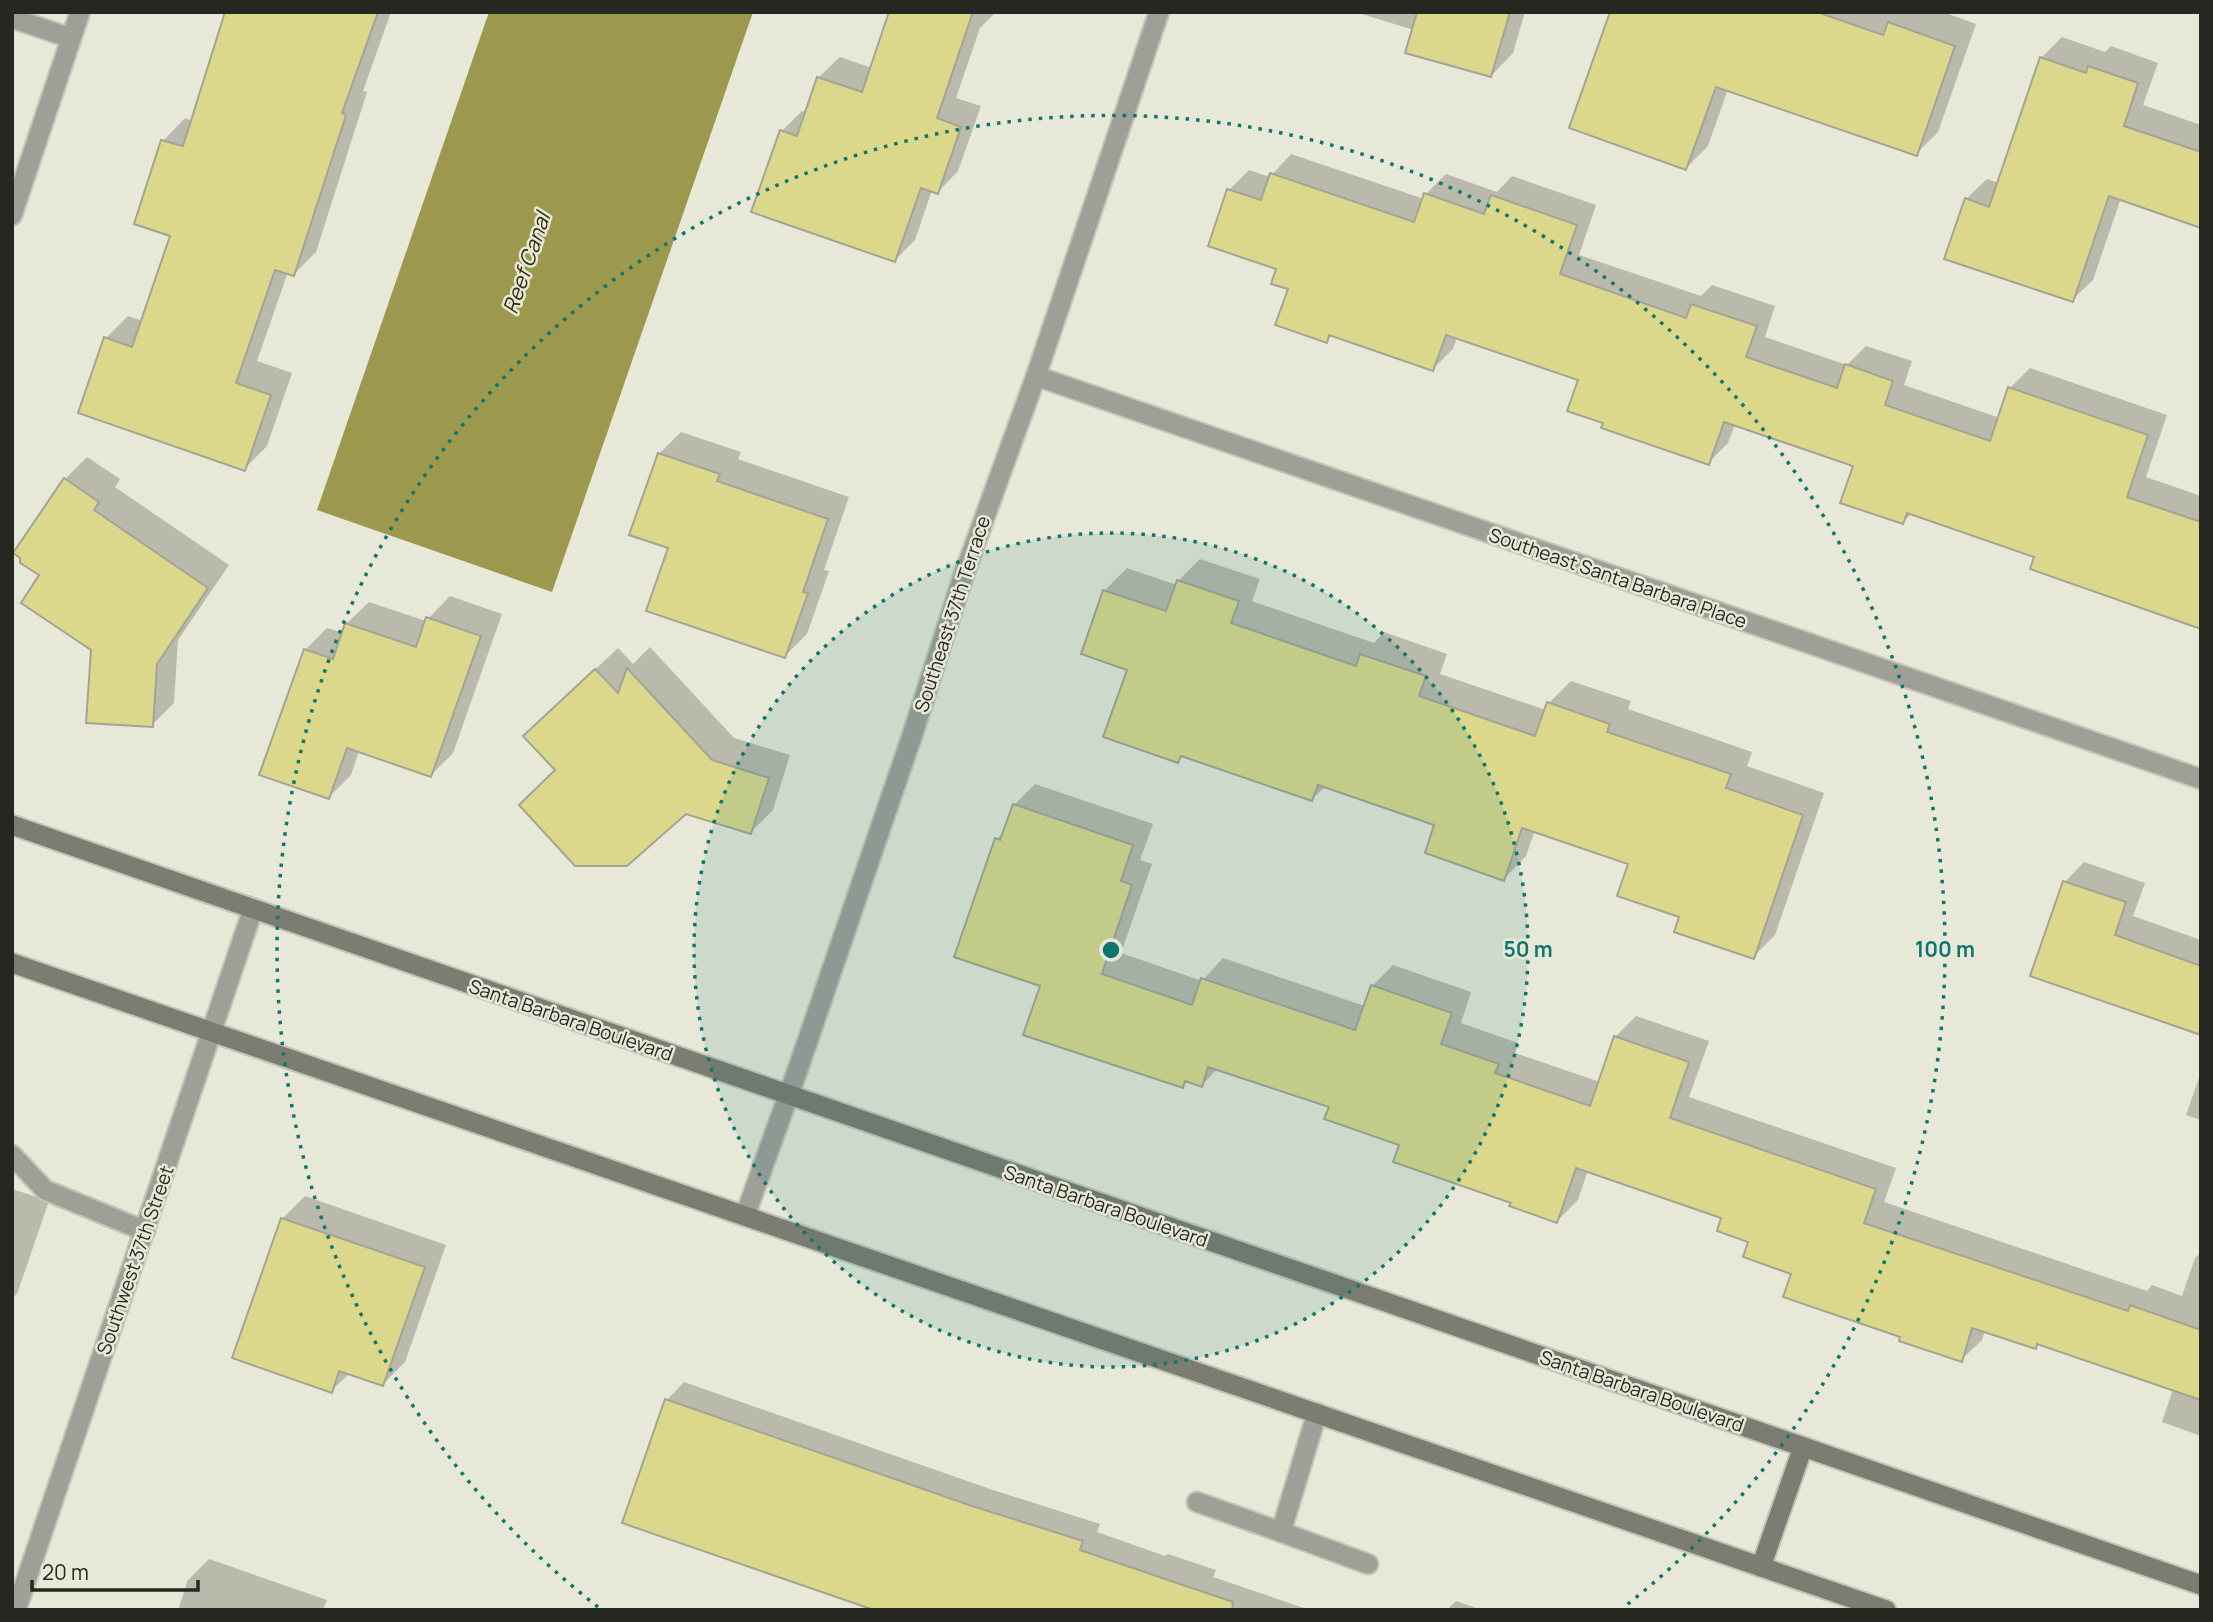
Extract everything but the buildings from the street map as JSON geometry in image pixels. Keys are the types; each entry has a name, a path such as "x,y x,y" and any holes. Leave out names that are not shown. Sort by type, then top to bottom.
{"main road":[{"name":"Santa Barbara Boulevard","path":"12,825 2201,1585"},
{"path":"12,963 1886,1610"},
{"path":"1761,1567 1802,1447"}],"street":[{"path":"12,215 80,12"},
{"name":"Southeast 37th Terrace","path":"745,1216 789,1096 913,733 963,577 1036,376 1159,12"},
{"path":"12,18 70,38"},
{"name":"Southeast Santa Barbara Place","path":"1036,376 2201,779"},
{"name":"Southwest 37th Street","path":"16,1610 253,909"},
{"path":"12,1155 45,1190 145,1231"},
{"path":"1281,1532 1317,1413"},
{"path":"1197,1502 1368,1564"}],"water":[{"name":"Reef Canal","path":"489,12 753,12 552,592 317,510"}]}
